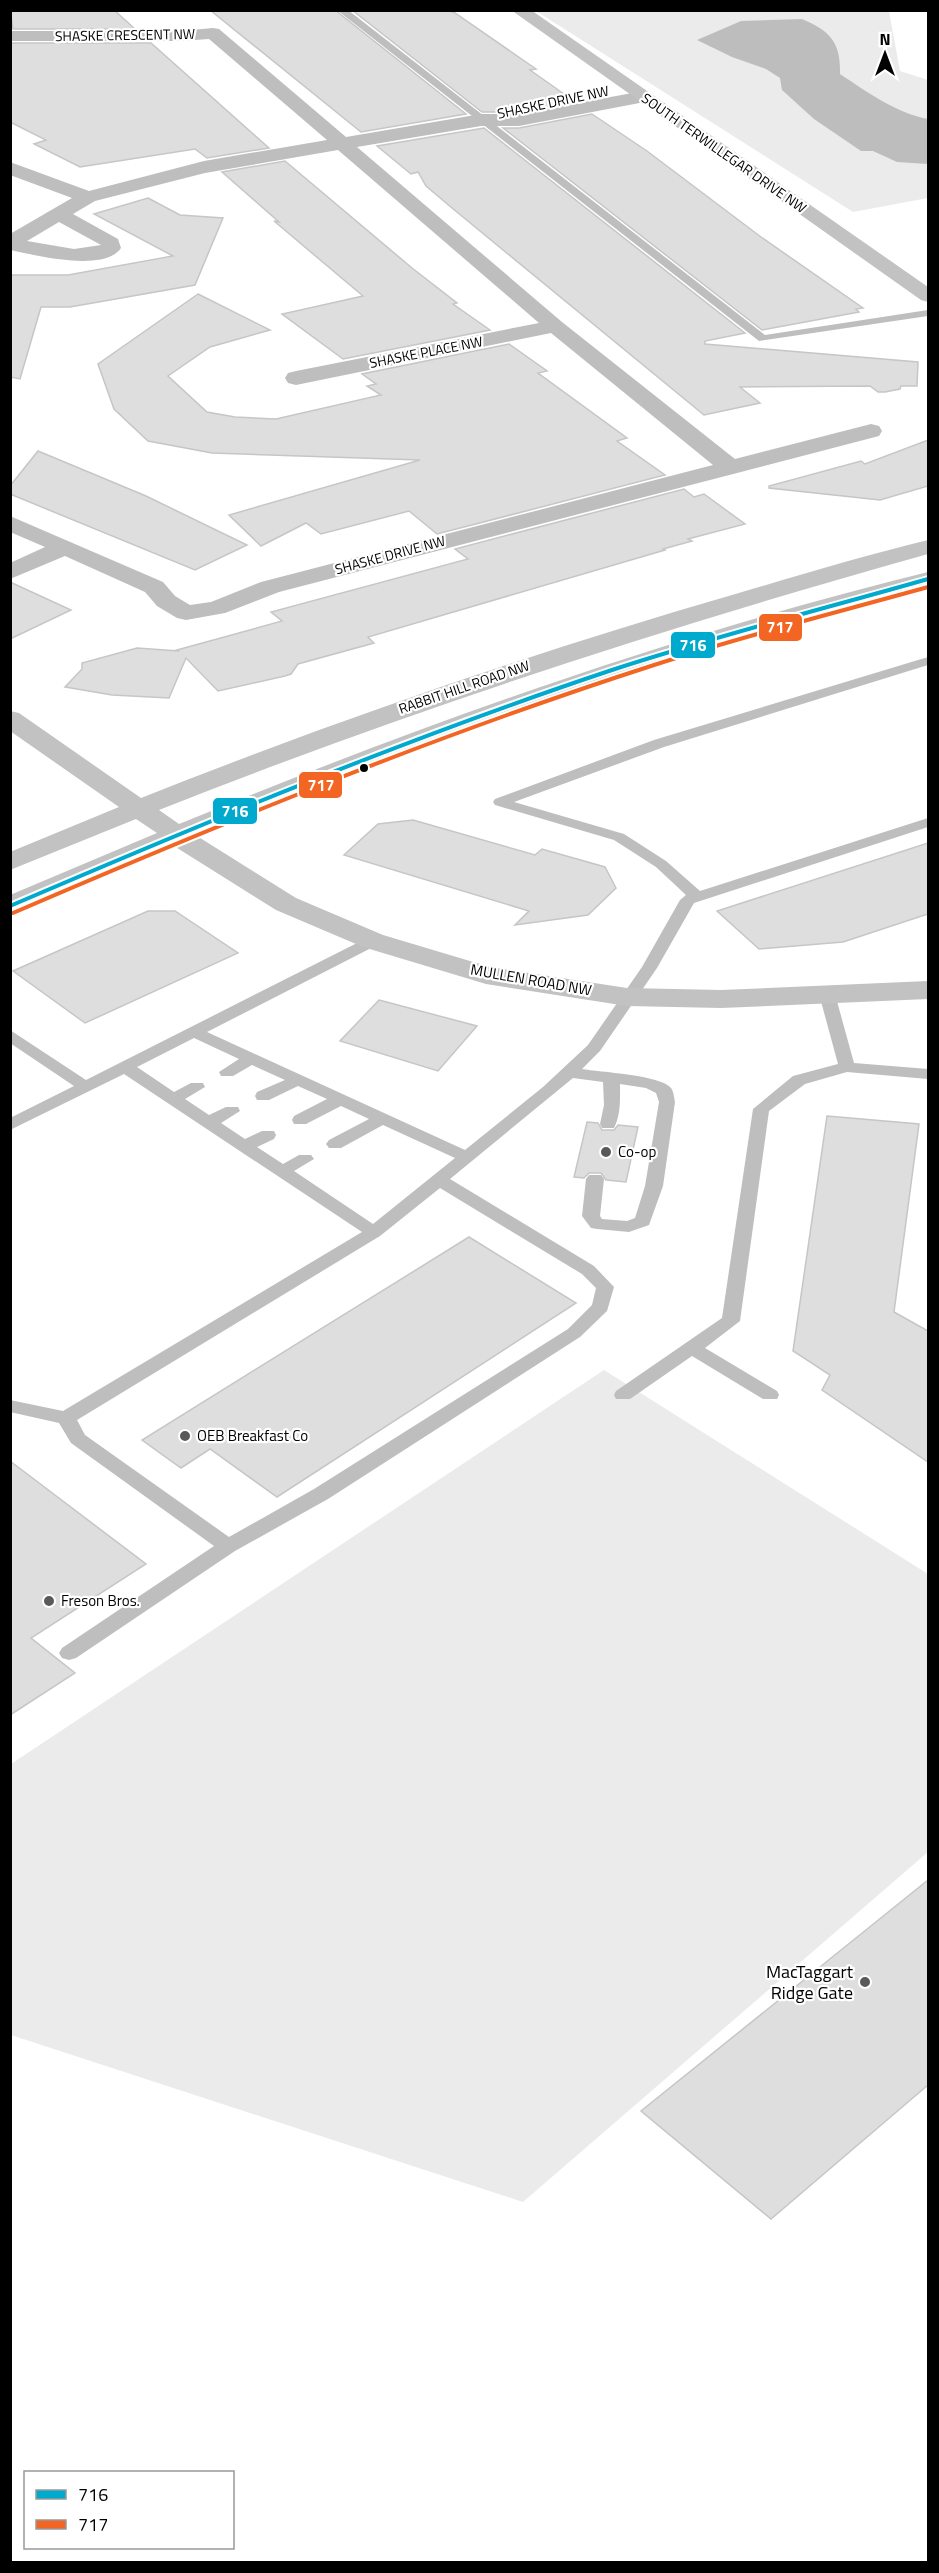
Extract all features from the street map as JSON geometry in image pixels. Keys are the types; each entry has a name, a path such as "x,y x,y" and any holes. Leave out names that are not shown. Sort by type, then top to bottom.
{"main road":[{"name":"SOUTH TERWILLEGAR DRIVE NW","path":"519,10 928,296"},
{"name":"RABBIT HILL ROAD NW","path":"10,862 136,807 508,671 769,591 928,547"},
{"path":"10,906 175,834 370,758 605,673 928,579"},
{"path":"10,719 136,807"},
{"name":"MULLEN ROAD NW","path":"136,807 286,904 373,941 486,975 627,997 721,999 928,990"}],"street":[{"name":"SHASKE CRESCENT NW","path":"10,36 180,36 213,33 344,143"},
{"name":"SHASKE DRIVE NW","path":"10,244 88,197 204,167 481,120 519,120 635,92"},
{"path":"344,143 555,326 730,467"},
{"path":"10,168 88,197"},
{"name":"SHASKE DRIVE NW","path":"10,244 72,255 87,255 111,248 111,243 105,238 69,224 62,213"},
{"name":"SHASKE PLACE NW","path":"296,378 555,326"},
{"name":"SHASKE DRIVE NW","path":"16,529 66,547 154,587 166,601 186,613 216,608 270,587 382,556 871,431"},
{"path":"10,572 66,547"}],"lane":[{"path":"341,10 763,339 928,313"},
{"path":"697,897 661,864 619,837 500,802 569,774 644,748 928,661"},
{"path":"10,1406 66,1418 374,1232 549,1092 594,1048 649,968 688,900 928,822"},
{"path":"10,1125 373,941"},
{"path":"827,994 847,1067"},
{"path":"194,1032 467,1157"},
{"path":"10,1035 86,1087"},
{"path":"227,1072 252,1058"},
{"path":"125,1067 374,1232"},
{"path":"622,1395 731,1321 760,1109 799,1080 847,1067 928,1074"},
{"path":"569,1072 650,1084 664,1090 667,1102 654,1186 643,1221 629,1227 597,1224 591,1216 595,1179"},
{"path":"608,1124 612,1105 611,1078"},
{"path":"263,1096 298,1080"},
{"path":"173,1099 197,1087"},
{"path":"300,1120 341,1099"},
{"path":"209,1122 232,1111"},
{"path":"335,1144 383,1118"},
{"path":"244,1146 268,1135"},
{"path":"282,1171 305,1159"},
{"path":"69,1653 228,1546 321,1494 574,1333 601,1307 605,1287 588,1270 439,1180"},
{"path":"692,1348 770,1395"},
{"path":"66,1418 78,1439 228,1546"}],"shaded area":[{"path":"536,11 889,11 900,71 928,80 928,198 853,212"},
{"path":"802,19 820,28 832,39 838,54 840,74 893,107 928,119 928,164 897,162 873,151 861,151 814,119 782,90 780,78 766,69 732,57 697,40 741,21"},
{"path":"604,1370 928,1574 928,1852 523,2202 11,2035 11,1764"}],"building":[{"path":"10,10 114,10 135,29 13,29"},
{"path":"210,10 335,10 466,114 361,132"},
{"path":"352,10 447,10 455,13 536,69 530,70 574,101 519,112 482,112"},
{"path":"10,43 151,43 269,148 207,158 195,149 80,167 34,144 46,140 10,122"},
{"path":"592,114 647,151 761,237 863,308 856,309 859,312 762,330 503,128 519,128"},
{"path":"484,128 745,333 705,341 705,344 918,362 917,386 901,386 900,389 885,392 878,392 870,386 740,387 760,403 704,415 426,186 418,172 411,174 377,146"},
{"path":"285,161 457,303 453,304 490,330 343,359 282,314 363,296 274,221 279,222 222,172"},
{"path":"148,198 180,215 223,218 195,285 70,307 41,307 20,379 10,377 10,275 68,275 173,256 94,214"},
{"path":"198,294 270,330 210,347 168,376 207,412 235,417 276,419 381,395 367,386 376,384 362,374 509,344 547,371 538,373 627,438 617,441 665,475 437,534 409,511 321,534 306,523 261,546 229,515 420,460 212,453 148,441 114,409 98,364"},
{"path":"928,440 928,486 880,500 769,488 769,486 861,461 865,464"},
{"path":"38,451 146,496 247,545 195,570 10,494 10,486"},
{"path":"684,489 694,497 704,494 745,524 688,539 692,541 368,637 374,643 298,664 291,674 285,676 218,691 186,658 169,698 112,695 65,687 82,669 82,663 137,648 179,651 177,650 282,621 271,612 468,559 455,549"},
{"path":"10,582 71,610 10,639"},
{"path":"413,820 535,855 542,849 605,867 616,888 588,915 515,925 529,911 344,855 378,824"},
{"path":"928,843 928,914 843,942 759,949 717,911"},
{"path":"148,911 175,911 238,953 85,1023 13,971"},
{"path":"379,1000 477,1026 438,1071 340,1041"},
{"path":"827,1116 919,1124 894,1312 928,1331 928,1462 822,1390 830,1375 793,1351"},
{"name":"Co-op","path":"587,1122 598,1123 602,1130 614,1130 618,1125 638,1127 626,1182 606,1180 601,1173 589,1173 584,1178 574,1177"},
{"path":"469,1237 576,1303 277,1497 210,1449 181,1468 142,1440"},
{"name":"Freson Bros.","path":"10,1461 146,1564 31,1638 75,1673 10,1715"},
{"name":"MacTaggart Ridge Gate","path":"928,1880 928,2085 771,2219 641,2111"}],"transit line":[{"name":"716","path":"10,906 159,842 460,723 613,670 928,579"},
{"name":"717","path":"13,913 311,789 462,731 692,653 928,587"}],"place":[{"name":"Co-op","path":"606,1152"},
{"name":"OEB Breakfast Co","path":"185,1436"},
{"name":"Freson Bros.","path":"49,1601"},
{"name":"MacTaggart Ridge Gate","path":"865,1982"}]}
